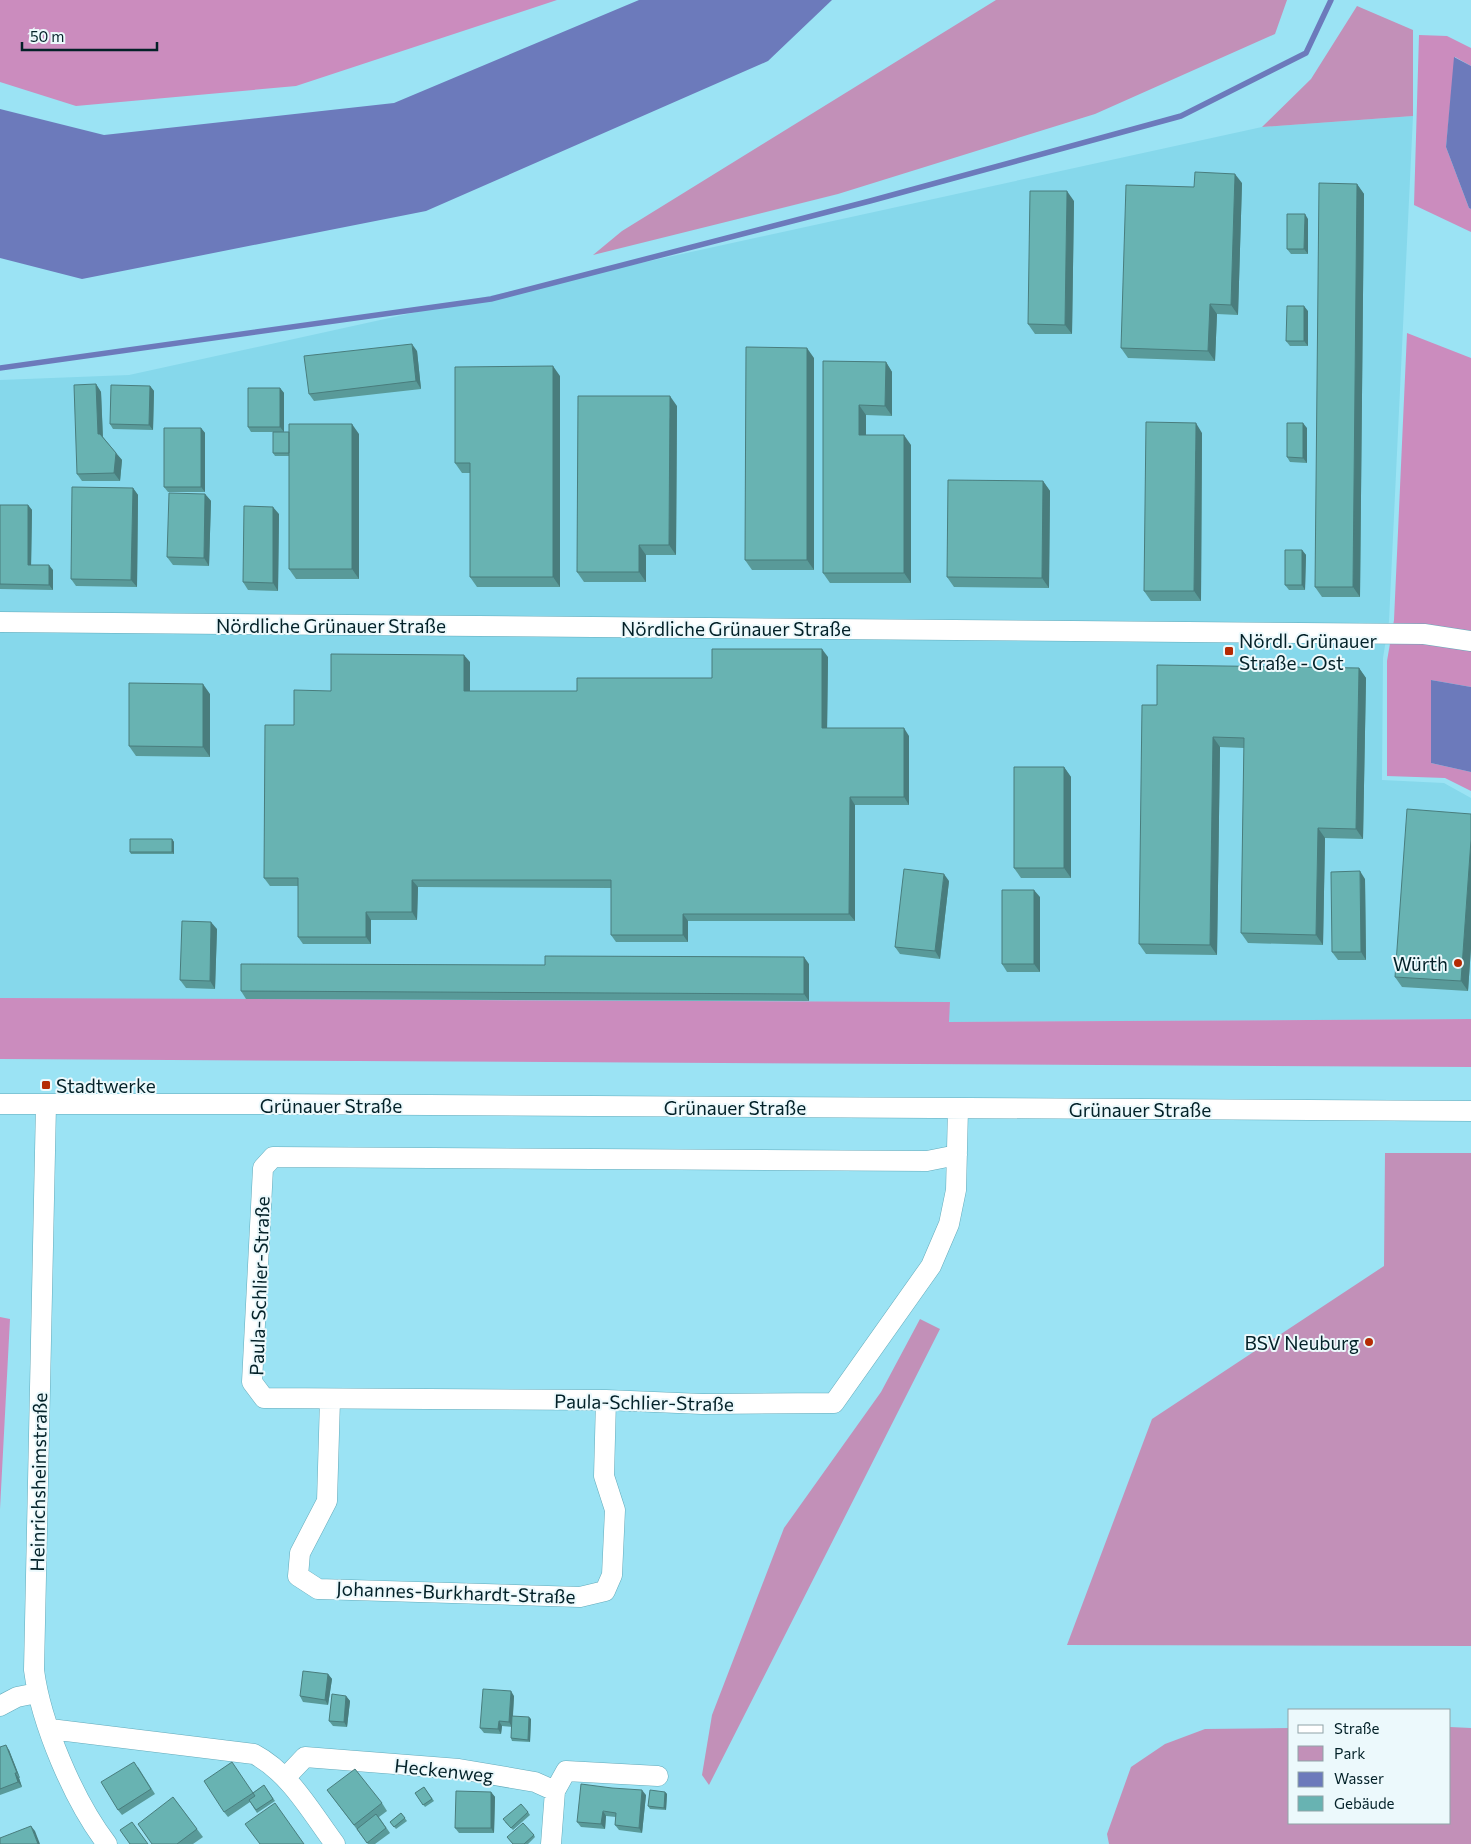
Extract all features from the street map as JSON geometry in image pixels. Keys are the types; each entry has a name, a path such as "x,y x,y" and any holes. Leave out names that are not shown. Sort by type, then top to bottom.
{"street":[{"name":"Nördliche Grünauer Straße","path":"0,622 1424,634 1471,641"},
{"name":"Grünauer Straße","path":"0,1104 1471,1111"},
{"name":"Heinrichsheimstraße","path":"46,1105 35,1660 37,1693 70,1782 94,1827 107,1844"},
{"name":"Paula-Schlier-Straße","path":"957,1156 927,1161 273,1157 263,1168 252,1382 264,1398 330,1400 606,1400 702,1404 834,1403 932,1266 949,1224 956,1190 957,1156 958,1108"},
{"name":"Johannes-Burkhardt-Straße","path":"330,1400 327,1502 300,1553 298,1576 318,1589 580,1597 604,1591 612,1574 615,1510 604,1476 606,1400"},
{"path":"0,1706 17,1697 37,1693"},
{"path":"50,1729 254,1754 266,1760 286,1777 334,1844"},
{"name":"Heckenweg","path":"286,1777 305,1757 460,1769 535,1782 555,1791"},
{"path":"551,1844 555,1791 566,1771 658,1776"}],"shaded area":[{"path":"0,0 557,0 296,86 76,106 0,82"},
{"path":"1419,35 1447,36 1471,48 1471,66 1455,57 1446,147 1471,209 1471,232 1414,205"},
{"path":"1413,116 1389,621 1383,658 1382,780 1444,783 1471,798 1471,1019 948,1022 950,1002 0,999 0,380 129,375 1262,127"},
{"path":"1407,333 1471,358 1471,687 1431,680 1431,763 1471,772 1471,791 1445,778 1387,776 1387,661 1394,620"},
{"path":"0,998 950,1002 949,1022 1471,1019 1471,1067 0,1059"},
{"path":"0,1317 10,1319 0,1509"}],"green space":[{"path":"996,0 1287,0 1275,34 1095,114 838,194 593,255 622,231"},
{"path":"1357,6 1413,30 1413,116 1262,127 1311,79"},
{"name":"BSV Neuburg","path":"1385,1153 1471,1153 1471,1646 1067,1645 1152,1419 1384,1266"},
{"path":"920,1319 940,1329 709,1785 702,1775 712,1715 784,1528 881,1392"},
{"path":"1451,1727 1471,1728 1471,1844 1109,1844 1107,1834 1131,1767 1165,1744 1205,1729 1288,1728 1288,1824 1451,1824"}],"water":[{"path":"639,0 832,0 768,61 426,211 82,279 0,258 0,109 104,135 394,103"},
{"path":"1454,57 1471,66 1471,209 1446,147"},
{"path":"1431,680 1471,687 1471,772 1431,763"}],"building":[{"path":"1195,172 1235,174 1231,305 1210,304 1208,351 1121,348 1126,185 1194,187"},
{"path":"1319,183 1357,184 1353,587 1315,587"},
{"path":"1030,191 1067,191 1065,325 1028,324"},
{"path":"1287,214 1305,214 1304,249 1287,249"},
{"path":"1287,306 1304,306 1304,341 1286,341"},
{"path":"412,344 416,381 309,394 304,356"},
{"path":"746,347 807,348 807,560 745,560"},
{"path":"823,361 886,362 885,406 859,405 859,435 904,435 904,573 823,573"},
{"path":"553,366 553,577 470,577 470,463 455,463 455,367"},
{"path":"96,384 98,434 116,453 114,473 77,474 74,385"},
{"path":"111,385 150,386 149,425 110,424"},
{"path":"248,388 280,388 280,427 248,427"},
{"path":"578,396 670,396 669,545 639,545 639,572 577,572"},
{"path":"1146,422 1196,423 1194,591 1144,591"},
{"path":"1287,423 1303,423 1303,458 1287,457"},
{"path":"289,424 352,424 352,569 289,569"},
{"path":"164,428 201,428 201,487 164,487"},
{"path":"273,432 289,432 289,453 273,453"},
{"path":"948,480 1043,481 1042,578 947,577"},
{"path":"72,487 133,488 131,580 71,579"},
{"path":"169,493 205,494 204,558 167,557"},
{"path":"0,505 28,505 28,565 49,565 49,585 0,584"},
{"path":"244,506 273,507 273,583 243,582"},
{"path":"1285,550 1302,550 1302,585 1285,585"},
{"path":"712,649 822,649 822,728 904,728 904,797 850,797 849,914 683,914 683,935 611,935 611,880 412,880 412,912 366,912 366,937 298,937 298,878 264,878 265,725 294,725 294,690 331,691 331,654 464,655 464,691 577,691 577,678 712,678"},
{"path":"1157,665 1359,668 1356,829 1318,828 1316,935 1241,933 1244,738 1213,737 1210,945 1139,944 1142,705 1157,705"},
{"path":"129,683 203,684 203,747 129,746"},
{"path":"1014,767 1064,767 1064,868 1014,868"},
{"path":"1407,809 1471,814 1471,840 1461,981 1395,977"},
{"path":"130,839 172,839 172,852 130,852"},
{"path":"904,869 944,874 935,951 895,947"},
{"path":"1360,871 1361,952 1332,952 1331,872"},
{"path":"1002,890 1034,890 1034,964 1002,964"},
{"path":"182,921 211,922 210,981 180,980"},
{"path":"545,956 804,957 804,994 241,991 241,964 545,965"},
{"path":"303,1671 328,1674 325,1700 300,1696"},
{"path":"483,1689 511,1691 509,1722 499,1721 498,1729 480,1728"},
{"path":"332,1694 346,1696 344,1722 329,1721"},
{"path":"512,1716 529,1717 528,1740 511,1738"},
{"path":"6,1745 17,1773 15,1773 18,1782 0,1789 0,1747"},
{"path":"134,1762 151,1789 118,1810 101,1782"},
{"path":"232,1762 253,1793 224,1812 204,1781"},
{"path":"355,1769 382,1803 354,1825 327,1790"},
{"path":"581,1784 642,1790 639,1828 615,1825 616,1813 603,1811 601,1824 577,1822"},
{"path":"264,1785 273,1799 256,1810 249,1800 255,1796 253,1793"},
{"path":"424,1787 432,1799 423,1805 415,1793"},
{"path":"650,1790 665,1792 664,1808 648,1806"},
{"path":"456,1791 491,1792 491,1828 455,1828"},
{"path":"173,1797 197,1829 177,1844 152,1844 138,1824"},
{"path":"275,1803 304,1844 260,1844 245,1824"},
{"path":"521,1804 528,1812 511,1828 503,1819"},
{"path":"401,1813 405,1818 394,1827 390,1822"},
{"path":"376,1814 386,1828 367,1843 357,1829"},
{"path":"132,1822 148,1844 130,1844 120,1830"},
{"path":"523,1823 534,1835 524,1844 513,1844 507,1837"},
{"path":"31,1826 38,1844 0,1844 0,1838"}],"waterway":[{"path":"0,368 491,299 870,201 1181,116 1306,53 1331,0"}],"place":[{"name":"Nördl. Grünauer Straße - Ost","path":"1229,651"},
{"name":"Würth","path":"1458,963"},
{"name":"Stadtwerke","path":"46,1085"},
{"name":"BSV Neuburg","path":"1369,1342"}]}
